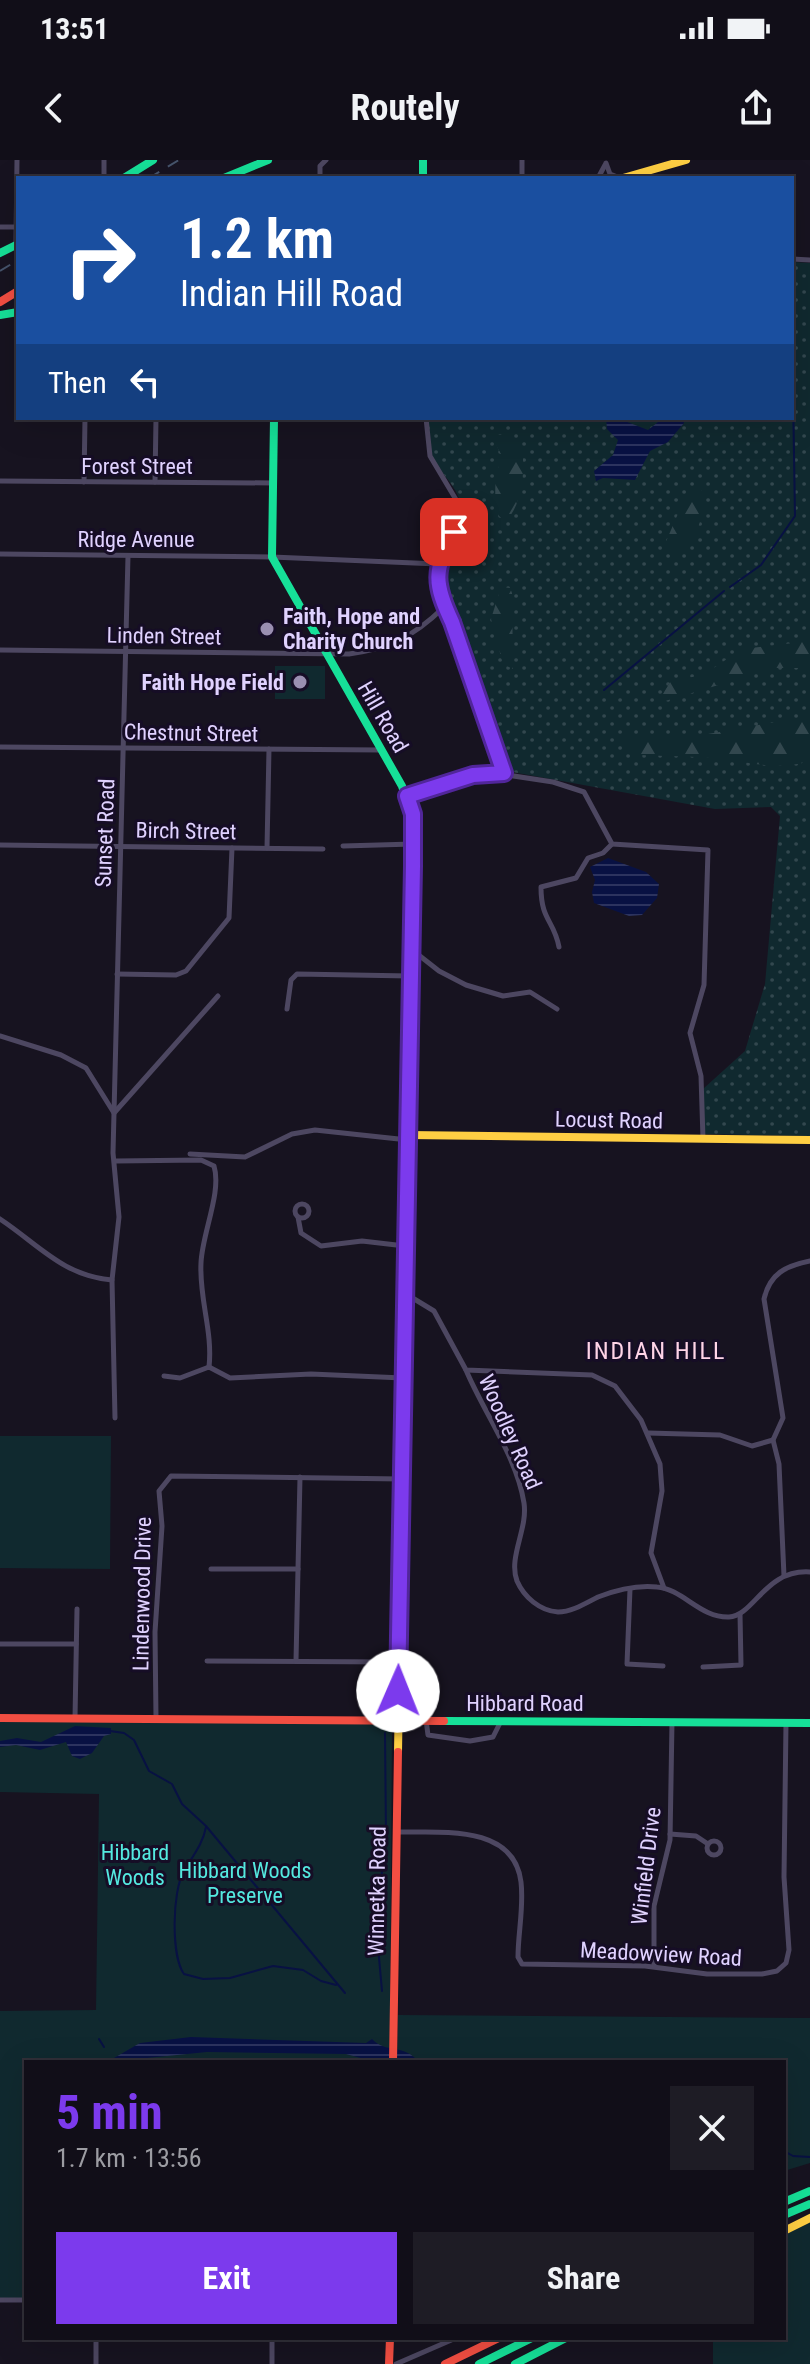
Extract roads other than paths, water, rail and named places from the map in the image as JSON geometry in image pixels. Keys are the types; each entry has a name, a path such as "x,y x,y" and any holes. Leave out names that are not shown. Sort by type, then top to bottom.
{"main road":[{"path":"127,176 153,160"},
{"path":"242,174 268,160"},
{"path":"628,176 681,161"},
{"path":"272,557 274,420"},
{"name":"Hill Road","path":"272,557 407,796 413,814 397,1720"},
{"name":"Locust Road","path":"408,1138 810,1140"},
{"name":"Hibbard Road","path":"0,1718 810,1723"},
{"name":"Winnetka Road","path":"393,2060 397,1720"},
{"path":"788,2200 807,2192"},
{"path":"786,2214 810,2204"},
{"path":"786,2230 806,2220"},
{"path":"389,2364 390,2340"},
{"path":"445,2364 495,2340"},
{"path":"479,2364 528,2340"},
{"path":"515,2364 562,2340"}],"street":[{"path":"16,194 16,236"},
{"path":"0,227 15,227"},
{"path":"84,482 85,420"},
{"path":"155,482 156,420"},
{"path":"426,420 430,456 454,491 459,509 457,526 438,564 443,608 452,622 504,773"},
{"name":"Forest Street","path":"0,481 273,483"},
{"name":"Ridge Avenue","path":"0,554 272,557 438,564"},
{"name":"Sunset Road","path":"115,1418 112,1280 119,1217 114,1113 128,556"},
{"name":"Linden Street","path":"0,650 327,654 371,651 399,642 443,608"},
{"name":"Chestnut Street","path":"0,747 381,750"},
{"path":"267,848 269,749"},
{"path":"407,796 473,775 504,773 584,792 612,844"},
{"path":"343,846 413,844"},
{"path":"559,947 555,931 543,915 541,887 576,878 588,858 603,853 612,844 700,847 710,855 705,895 704,985 690,1033 701,1070 703,1139"},
{"name":"Birch Street","path":"0,845 323,849"},
{"path":"117,974 176,975 186,971 231,914 232,848"},
{"path":"411,949 439,971 466,985 503,996 530,992 557,1009"},
{"path":"287,1009 291,980 297,974 411,976"},
{"path":"0,1036 61,1055 86,1068 114,1113 218,996"},
{"path":"190,1154 245,1157 292,1134 315,1130 408,1138"},
{"path":"116,1161 201,1160 214,1166 214,1197 205,1226 200,1287 212,1341 209,1367"},
{"path":"298,1217 305,1237 321,1246 362,1241 405,1246"},
{"path":"0,1219 62,1266 88,1277 112,1280"},
{"path":"784,1576 779,1464 773,1440 783,1418 765,1294 778,1273 810,1261"},
{"name":"Woodley Road","path":"405,1294 434,1311 466,1370 522,1492 524,1527 515,1570 523,1592 541,1607 562,1612 630,1589 664,1588 651,1558 663,1485 658,1456 648,1433 622,1393 601,1377 466,1370"},
{"path":"164,1376 180,1378 209,1367 230,1378 311,1374 403,1378"},
{"path":"648,1433 720,1435 752,1446 773,1440"},
{"name":"Lindenwood Drive","path":"156,1718 155,1632 162,1526 159,1491 164,1480 171,1476 300,1477"},
{"path":"296,1661 300,1477 402,1479"},
{"path":"211,1569 298,1569"},
{"path":"664,1588 705,1613 726,1617 740,1614 761,1591 784,1576 810,1572"},
{"path":"630,1589 627,1664 663,1666"},
{"path":"75,1718 77,1609"},
{"path":"703,1667 741,1665 740,1614"},
{"path":"0,1644 76,1644"},
{"path":"207,1661 398,1662"},
{"path":"426,1720 428,1735 470,1741 493,1737 501,1721"},
{"name":"Winfield Drive","path":"654,1966 654,1906 668,1856 670,1834 672,1722"},
{"name":"Meadowview Road","path":"396,1832 474,1835 507,1853 521,1879 518,1957 522,1964 654,1966 697,1973 762,1974 777,1971 786,1963 789,1950 784,1863 786,1723"},
{"path":"670,1834 696,1836 708,1844"},
{"path":"0,2300 24,2300"},
{"path":"96,2340 96,2364"},
{"path":"272,2340 272,2364"},
{"path":"396,2364 451,2340"}],"waterway":[{"path":"730,587 761,565 795,516 793,420"},
{"path":"604,690 724,591"},
{"path":"110,1731 124,1733 134,1740 149,1771 172,1784 182,1804 206,1826 345,1993"},
{"path":"382,1991 376,1924 386,1837 385,1733"},
{"path":"206,1827 200,1845 180,1880 177,1893 175,1939 184,1974 203,1979 230,1978 273,1966 303,1970 321,1981 336,1985"},
{"path":"99,2039 104,2047"},
{"path":"786,2152 793,2156 810,2157"}],"railway":[{"path":"152,176 179,160"},
{"path":"0,271 16,261"}],"place":[{"name":"Faith, Hope and Charity Church","path":"267,629"},
{"name":"Faith Hope Field","path":"300,682"}],"district":[{"name":"INDIAN HILL","path":"656,1351"}],"park label":[{"name":"Hibbard Woods","path":"135,1864"},
{"name":"Hibbard Woods Preserve","path":"245,1882"}]}
